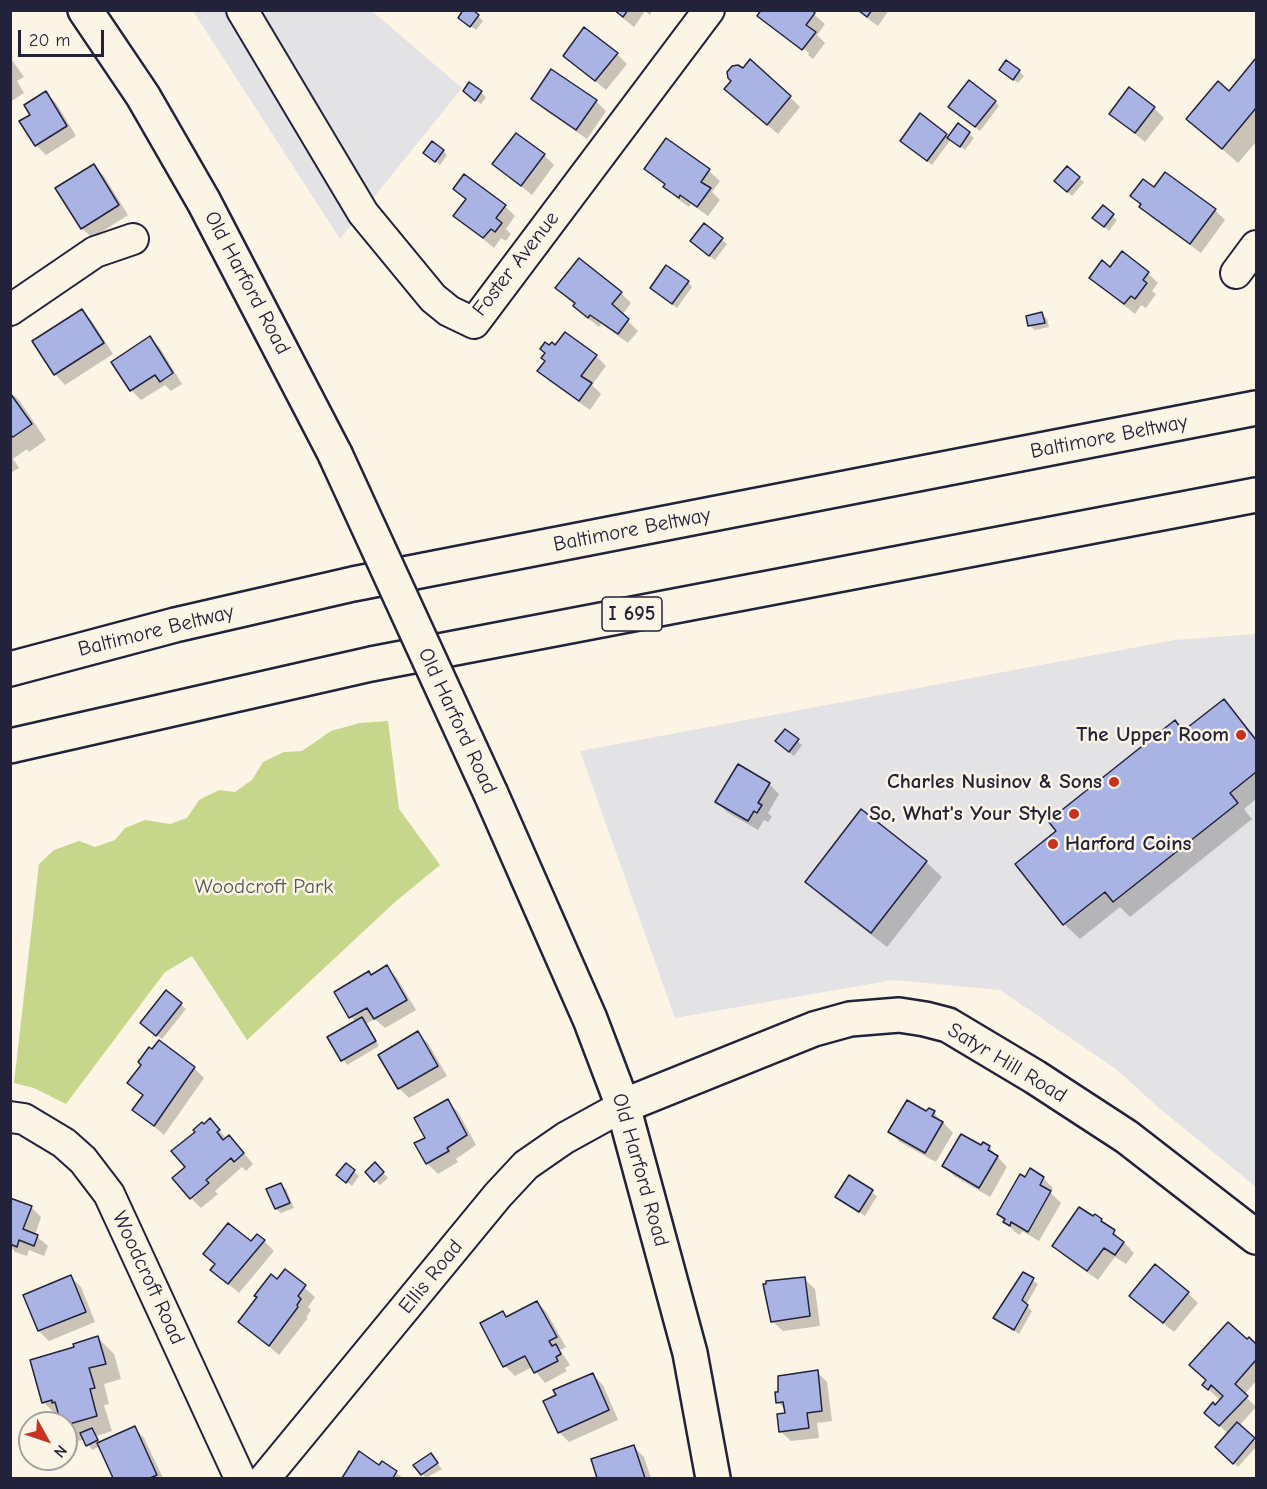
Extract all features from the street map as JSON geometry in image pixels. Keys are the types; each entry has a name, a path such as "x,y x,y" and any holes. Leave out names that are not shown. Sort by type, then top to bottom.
{"main road":[{"name":"Old Harford Road","path":"85,10 143,96 204,202 335,454 491,794 590,1019 623,1106 690,1353 714,1479"},
{"name":"Baltimore Beltway","path":"10,669 176,625 353,585 1257,408"},
{"name":"I 695","path":"10,747 371,664 1257,495"},
{"name":"Satyr Hill Road","path":"623,1106 814,1029 850,1019 899,1015 925,1019 948,1025 1053,1089 1162,1163 1257,1237"}],"street":[{"name":"Foster Avenue","path":"242,10 363,213 433,298 450,311 474,322 709,10"},
{"path":"10,310 95,252 133,239"},
{"path":"1236,273 1257,246"},
{"name":"Ellis Road","path":"265,1479 498,1195 526,1165 565,1138 623,1106"},
{"name":"Woodcroft Road","path":"10,1117 24,1119 64,1143 83,1160 109,1194 240,1479"}],"shaded area":[{"path":"193,11 372,11 462,88 340,239"},
{"path":"1256,634 1256,1187 1159,1108 1116,1069 1000,990 893,980 675,1018 580,751 1175,640"}],"green space":[{"name":"Woodcroft Park","path":"388,721 399,809 440,865 395,902 247,1040 192,956 165,972 66,1104 34,1088 14,1083 39,864 54,850 79,841 95,847 115,840 125,828 145,820 170,824 187,818 199,800 219,790 235,792 252,780 263,762 284,752 302,751 331,731 360,723"}],"building":[{"path":"463,10 473,10 479,15 470,27 458,18"},
{"path":"614,10 628,10 623,17"},
{"path":"761,10 812,10 815,13 806,25 816,32 802,50 757,16"},
{"path":"858,10 872,10 867,17"},
{"path":"584,27 618,53 595,81 563,56"},
{"path":"1256,58 1256,108 1222,149 1186,119 1218,81 1229,91"},
{"path":"750,59 791,96 767,125 724,89 731,81 727,72 732,66 738,65 743,68"},
{"path":"1006,60 1020,70 1013,80 999,70"},
{"path":"551,69 597,100 576,130 531,99"},
{"path":"969,80 996,101 975,127 948,107"},
{"path":"469,82 482,91 475,101 463,91"},
{"path":"1129,87 1155,107 1135,133 1109,114"},
{"path":"46,91 67,126 35,146 19,121 30,115 24,105"},
{"path":"920,113 947,134 927,161 900,141"},
{"path":"958,123 970,132 960,147 947,138"},
{"path":"516,133 545,154 521,186 492,164"},
{"path":"666,138 710,169 701,182 711,188 697,207 663,187 665,184 644,169"},
{"path":"432,141 444,150 435,162 423,153"},
{"path":"94,164 119,205 81,229 55,188"},
{"path":"1067,166 1080,177 1067,192 1054,181"},
{"path":"1165,172 1216,209 1190,244 1139,207 1141,204 1130,196 1143,179 1154,187"},
{"path":"464,174 506,205 496,218 502,223 495,232 491,229 483,238 453,216 466,199 453,189"},
{"path":"1103,205 1114,214 1104,227 1092,218"},
{"path":"704,223 723,238 709,256 690,241"},
{"path":"1122,251 1149,272 1143,280 1147,283 1135,299 1131,296 1124,304 1089,278 1102,260 1110,267"},
{"path":"579,258 622,292 612,304 629,319 618,334 590,315 588,318 573,306 575,303 555,288"},
{"path":"666,265 689,281 672,304 650,288"},
{"path":"82,309 104,343 54,375 32,341"},
{"path":"1042,312 1045,323 1028,326 1026,316"},
{"path":"565,332 597,355 581,376 592,383 579,401 537,371 545,361 541,358 545,353 540,349 545,342 549,345 552,342 555,345"},
{"path":"150,336 173,373 160,382 155,375 130,391 111,362"},
{"path":"10,393 32,424 13,437 10,435"},
{"path":"1224,699 1256,740 1256,772 1230,793 1238,803 1113,902 1105,892 1063,925 1015,864 1056,831 1048,821 1175,720 1183,731"},
{"path":"785,729 799,739 789,752 775,741"},
{"path":"738,764 770,783 758,803 762,805 757,813 754,811 748,821 715,802"},
{"path":"861,809 927,861 871,933 805,882"},
{"path":"387,965 407,1000 374,1019 367,1008 349,1018 334,992 369,971 371,975"},
{"path":"166,990 182,1003 156,1036 140,1023"},
{"path":"362,1017 376,1041 341,1061 327,1037"},
{"path":"418,1031 438,1066 398,1089 378,1055"},
{"path":"159,1040 195,1067 154,1126 132,1110 143,1095 127,1083 141,1065 138,1062 149,1047 152,1049"},
{"path":"448,1099 467,1135 447,1148 449,1151 426,1164 414,1143 425,1138 414,1118"},
{"path":"907,1100 926,1111 929,1108 935,1111 932,1116 943,1122 925,1153 888,1132"},
{"path":"210,1118 220,1130 217,1132 223,1140 229,1135 244,1153 234,1162 231,1158 206,1180 209,1183 190,1199 172,1178 185,1167 171,1151 195,1132 193,1130 202,1122 204,1124"},
{"path":"961,1134 981,1145 983,1142 990,1146 988,1150 998,1156 979,1188 942,1166"},
{"path":"375,1162 384,1172 374,1182 365,1172"},
{"path":"346,1163 355,1170 346,1183 336,1175"},
{"path":"1030,1168 1044,1177 1040,1185 1051,1191 1028,1232 1011,1222 1010,1226 1003,1222 1005,1219 997,1214 1020,1174 1025,1177"},
{"path":"849,1175 873,1190 859,1212 835,1197"},
{"path":"281,1183 290,1203 275,1209 266,1189"},
{"path":"10,1198 32,1206 23,1229 38,1235 34,1246 19,1240 17,1247 10,1244"},
{"path":"1079,1207 1102,1219 1101,1221 1115,1230 1113,1234 1124,1242 1115,1255 1104,1248 1087,1271 1052,1246"},
{"path":"228,1223 251,1241 257,1234 265,1240 228,1284 210,1270 215,1264 203,1254"},
{"path":"1155,1264 1189,1292 1163,1323 1129,1296"},
{"path":"285,1269 306,1285 298,1296 301,1299 298,1307 269,1346 238,1322 271,1274 277,1279"},
{"path":"1023,1272 1034,1278 1022,1300 1028,1305 1014,1330 993,1318"},
{"path":"71,1275 86,1312 38,1331 23,1295"},
{"path":"805,1277 810,1316 771,1322 763,1284 766,1284 766,1281"},
{"path":"537,1301 557,1337 549,1341 552,1346 556,1344 561,1354 556,1357 558,1361 534,1373 525,1356 503,1367 480,1323 503,1311 506,1317"},
{"path":"1228,1322 1256,1344 1256,1360 1235,1384 1248,1396 1219,1426 1204,1413 1213,1402 1215,1405 1223,1396 1211,1385 1208,1390 1202,1385 1206,1380 1189,1365"},
{"path":"98,1336 106,1364 89,1368 95,1388 90,1389 97,1416 78,1422 78,1411 58,1411 52,1400 42,1403 30,1360 74,1347 73,1344"},
{"path":"818,1370 822,1411 807,1413 809,1428 779,1432 777,1414 785,1413 783,1402 776,1403 775,1392 778,1392 778,1376"},
{"path":"593,1373 609,1410 558,1433 543,1401 556,1395 553,1390"},
{"path":"1237,1422 1255,1438 1233,1464 1215,1447"},
{"path":"135,1426 157,1475 150,1478 113,1478 97,1443"},
{"path":"92,1428 98,1440 86,1446 80,1433"},
{"path":"634,1445 645,1478 597,1478 591,1459"},
{"path":"359,1451 379,1465 382,1461 397,1471 393,1478 342,1478"},
{"path":"431,1453 438,1463 421,1475 413,1465"}],"place":[{"name":"The Upper Room","path":"1241,735"},
{"name":"Charles Nusinov & Sons","path":"1114,782"},
{"name":"So, What's Your Style","path":"1074,814"},
{"name":"Harford Coins","path":"1053,844"}]}
